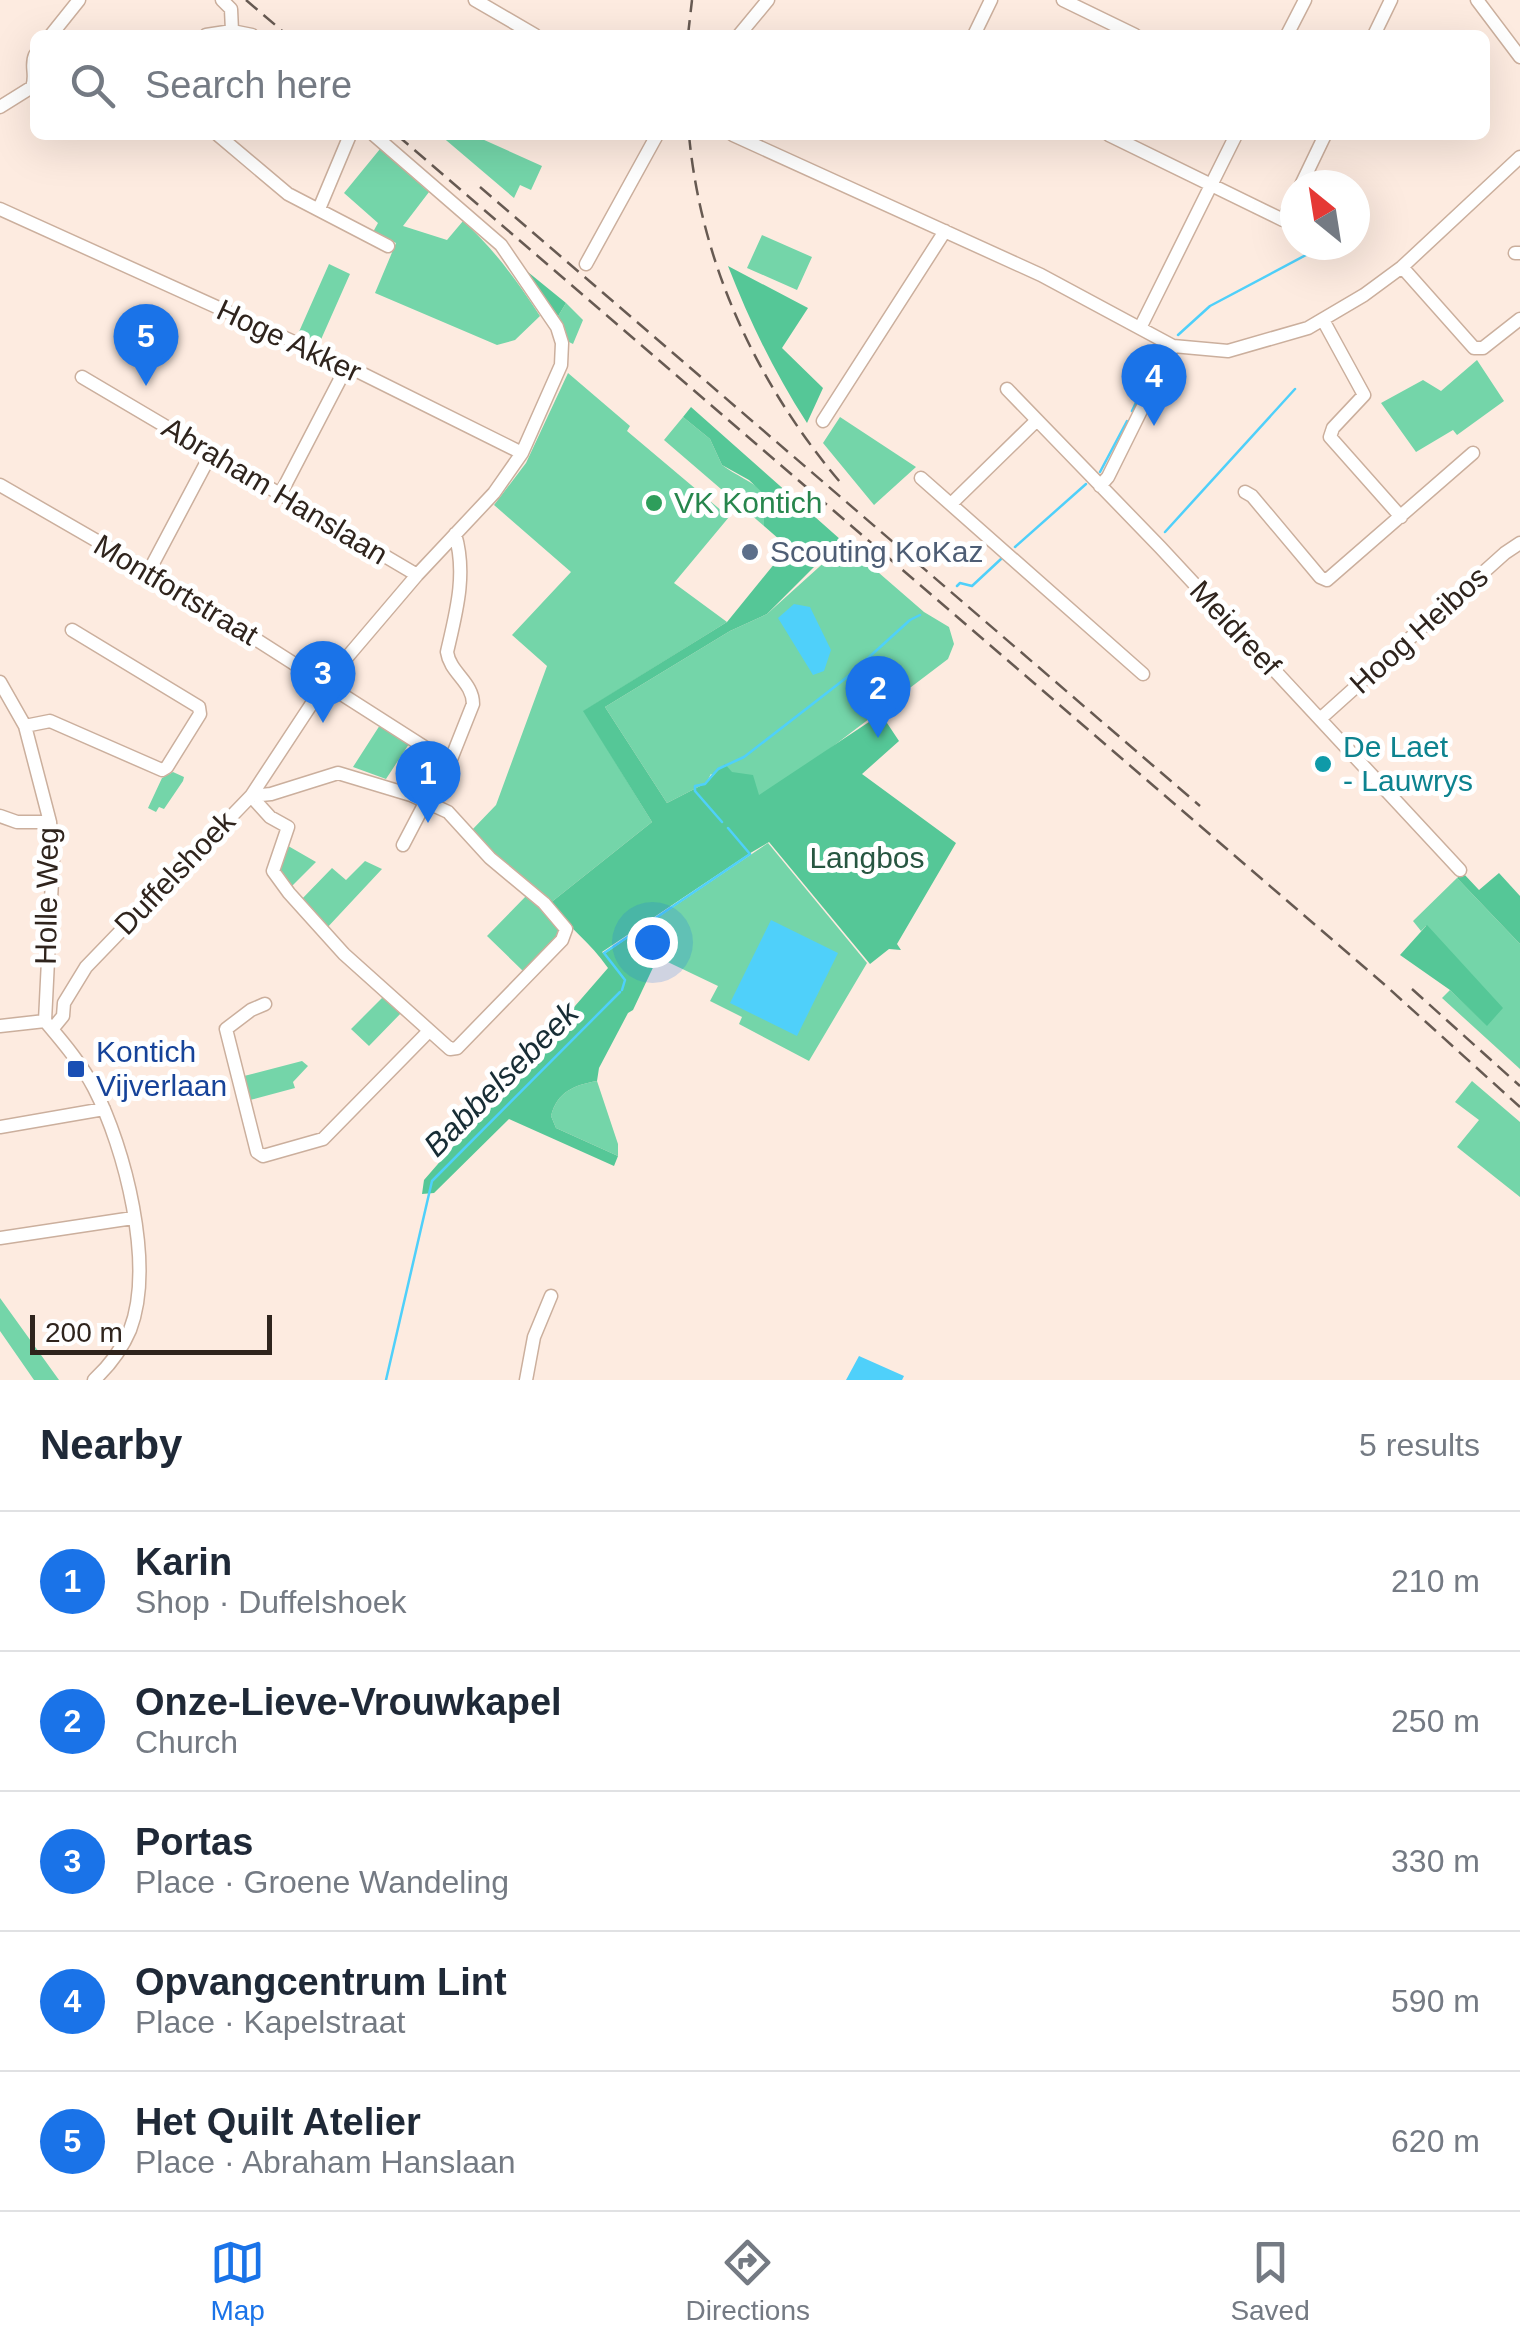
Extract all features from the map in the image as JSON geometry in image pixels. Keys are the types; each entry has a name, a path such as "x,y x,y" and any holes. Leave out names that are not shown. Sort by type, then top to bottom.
{"street":[{"path":"55,30 79,0"},
{"path":"743,30 768,0"},
{"path":"976,30 991,0"},
{"path":"1063,0 1125,30"},
{"path":"1290,30 1305,0"},
{"path":"1376,30 1391,0"},
{"path":"1477,0 1520,57"},
{"path":"477,3 526,30"},
{"path":"227,4 232,30"},
{"path":"0,108 30,88"},
{"path":"224,140 288,194 388,246"},
{"path":"319,209 348,140"},
{"path":"265,1004 226,1028 257,1152 263,1156 323,1140 430,1031 344,954 281,884 273,867 288,827 270,817 251,796 326,682 416,575 494,493 522,453 561,365 562,343 555,325 500,246 380,140"},
{"path":"586,264 654,140"},
{"path":"744,140 1041,274 1173,346 1228,351 1320,322 1364,296 1402,266 1520,156"},
{"path":"1119,140 1280,218"},
{"path":"1140,328 1233,140"},
{"path":"1308,170 1322,140"},
{"name":"Hoge Akker","path":"0,209 347,366 522,453"},
{"path":"823,421 945,231"},
{"path":"1402,266 1474,348 1484,348 1520,320"},
{"path":"1320,322 1363,389 1360,401 1333,428 1330,437 1401,517"},
{"path":"1100,486 1173,346"},
{"path":"280,493 347,366"},
{"name":"Abraham Hanslaan","path":"82,377 416,575"},
{"name":"Meidreef","path":"1007,389 1460,870"},
{"path":"951,504 1036,422"},
{"path":"149,571 212,452"},
{"path":"1245,492 1320,577 1327,580 1473,454"},
{"path":"921,478 1143,674"},
{"name":"Montfortstraat","path":"0,485 149,571 450,764"},
{"path":"402,846 426,801 440,787 473,704 473,695 448,661 446,652 460,597 456,534"},
{"name":"Hoog Heibos","path":"1320,718 1505,553 1520,544"},
{"path":"25,726 50,721 160,770 168,767 200,714 199,707 72,630"},
{"name":"Holle Weg","path":"0,682 25,726 50,822 53,860 46,971 48,1000"},
{"name":"Duffelshoek","path":"49,1024 63,1016 64,1004 86,966 251,796 271,794 338,773 426,801 448,812 490,858 557,916 566,929 562,940 457,1048 450,1049 430,1031"},
{"path":"0,816 20,822 50,822"},
{"path":"64,1004 58,999 48,1000 49,1024 84,1071 104,1109 133,1218 138,1268 135,1309 122,1346 94,1380"},
{"path":"0,1026 49,1024"},
{"path":"0,1127 104,1109"},
{"path":"0,1238 133,1218"},
{"path":"526,1380 534,1337 551,1296"}],"green space":[{"path":"446,140 484,140 542,166 531,190 520,185 514,198"},
{"path":"380,149 429,192 403,226 447,240 463,221 523,290 540,316 515,340 497,345 375,293 396,243 373,232 378,223 344,193"},
{"path":"762,235 812,257 797,290 747,268"},
{"path":"329,264 350,274 319,344 298,334"},
{"path":"728,266 808,308 782,348 823,388 807,423 763,346"},
{"path":"523,268 566,303 557,318"},
{"path":"566,303 583,320 573,344 567,341 557,318"},
{"path":"1477,360 1504,401 1457,435 1453,430 1416,452 1381,403 1423,380 1441,391"},
{"path":"568,373 630,426 627,431 729,517 674,583 727,622 584,711 652,822 549,904 492,856 471,831 496,805 547,666 512,635 571,572 494,505 526,463"},
{"name":"Langbos","path":"691,407 841,540 767,614 730,631 605,707 667,803 706,783 725,764 732,772 753,775 759,795 881,714 899,741 862,774 956,843 897,944 901,950 889,949 870,964 769,842 747,855 602,952 660,916 651,953 658,957 599,1068 597,1081 568,1091 557,1101 551,1116 556,1128 618,1156 614,1166 509,1119 434,1193 422,1194 424,1180 608,968 549,904 652,822 583,711 727,622 788,547 764,526 764,514 771,501 749,480 722,465 710,439 683,417"},
{"path":"683,417 710,439 722,465 771,501 764,526 664,440"},
{"path":"840,417 916,467 874,505 823,443"},
{"path":"841,540 924,612 949,627 954,644 948,659 753,807 711,774 706,783 667,803 605,707 730,631 767,614 839,549 836,545"},
{"path":"380,725 409,744 386,779 353,767"},
{"path":"173,772 184,777 164,809 159,807 156,812 148,808 162,778"},
{"path":"283,843 316,862 288,890 275,865"},
{"path":"768,843 867,963 809,1061 739,1024 742,1017 710,1001 718,986 651,954 660,916"},
{"path":"365,861 382,869 325,930 299,902 332,868 346,880"},
{"path":"1463,873 1479,890 1499,873 1520,896 1520,944 1457,878"},
{"path":"1457,878 1520,944 1520,1069 1442,998 1450,990 1487,1025 1426,926 1421,931 1413,921"},
{"path":"527,895 559,934 523,971 487,936"},
{"path":"1427,925 1503,1008 1487,1026 1450,990 1400,955"},
{"path":"386,994 404,1010 369,1046 351,1029"},
{"path":"302,1061 308,1066 293,1082 295,1088 250,1100 244,1076"},
{"path":"597,1081 618,1144 618,1156 556,1128 551,1116 557,1101 568,1091"},
{"path":"1472,1081 1520,1122 1520,1197 1457,1147 1479,1120 1455,1102"},
{"path":"0,1298 59,1380 34,1380 0,1331"}],"water":[{"path":"794,604 810,607 831,650 824,671 813,675 778,618"},
{"path":"771,920 838,953 797,1036 730,1003"},
{"path":"859,1356 904,1376 902,1380 846,1380"}],"waterway":[{"name":"Babbelsebeek","path":"1178,335 1210,306 1297,260"},
{"name":"Babbelsebeek","path":"1132,411 1161,350"},
{"path":"1165,532 1295,389"},
{"name":"Babbelsebeek","path":"1100,472 1127,421"},
{"name":"Babbelsebeek","path":"1015,547 1086,484"},
{"name":"Babbelsebeek","path":"957,586 972,586 1001,559"},
{"name":"Babbelsebeek","path":"722,822 695,786 705,784 718,769 744,757 920,615"},
{"name":"Babbelsebeek","path":"622,990 625,980 604,953 750,854 728,828"},
{"name":"Babbelsebeek","path":"386,1380 432,1181 620,992"}],"railway":[{"path":"246,0 281,30"},
{"path":"689,30 692,0"},
{"path":"403,140 1385,985 1520,1107"},
{"path":"690,140 706,230 738,320 783,405 840,482"},
{"path":"480,187 1200,806"},
{"path":"1412,989 1520,1086"}],"place":[{"name":"Het Quilt Atelier","path":"146,386"},
{"name":"Opvangcentrum Lint","path":"1154,426"},
{"name":"VK Kontich","path":"654,503"},
{"name":"Scouting KoKaz","path":"750,552"},
{"name":"Portas","path":"323,723"},
{"name":"Onze-Lieve-Vrouwkapel","path":"878,738"},
{"name":"De Laet - Lauwrys","path":"1323,764"},
{"name":"Karin","path":"428,823"},
{"name":"Kontich Vijverlaan","path":"76,1069"}]}
